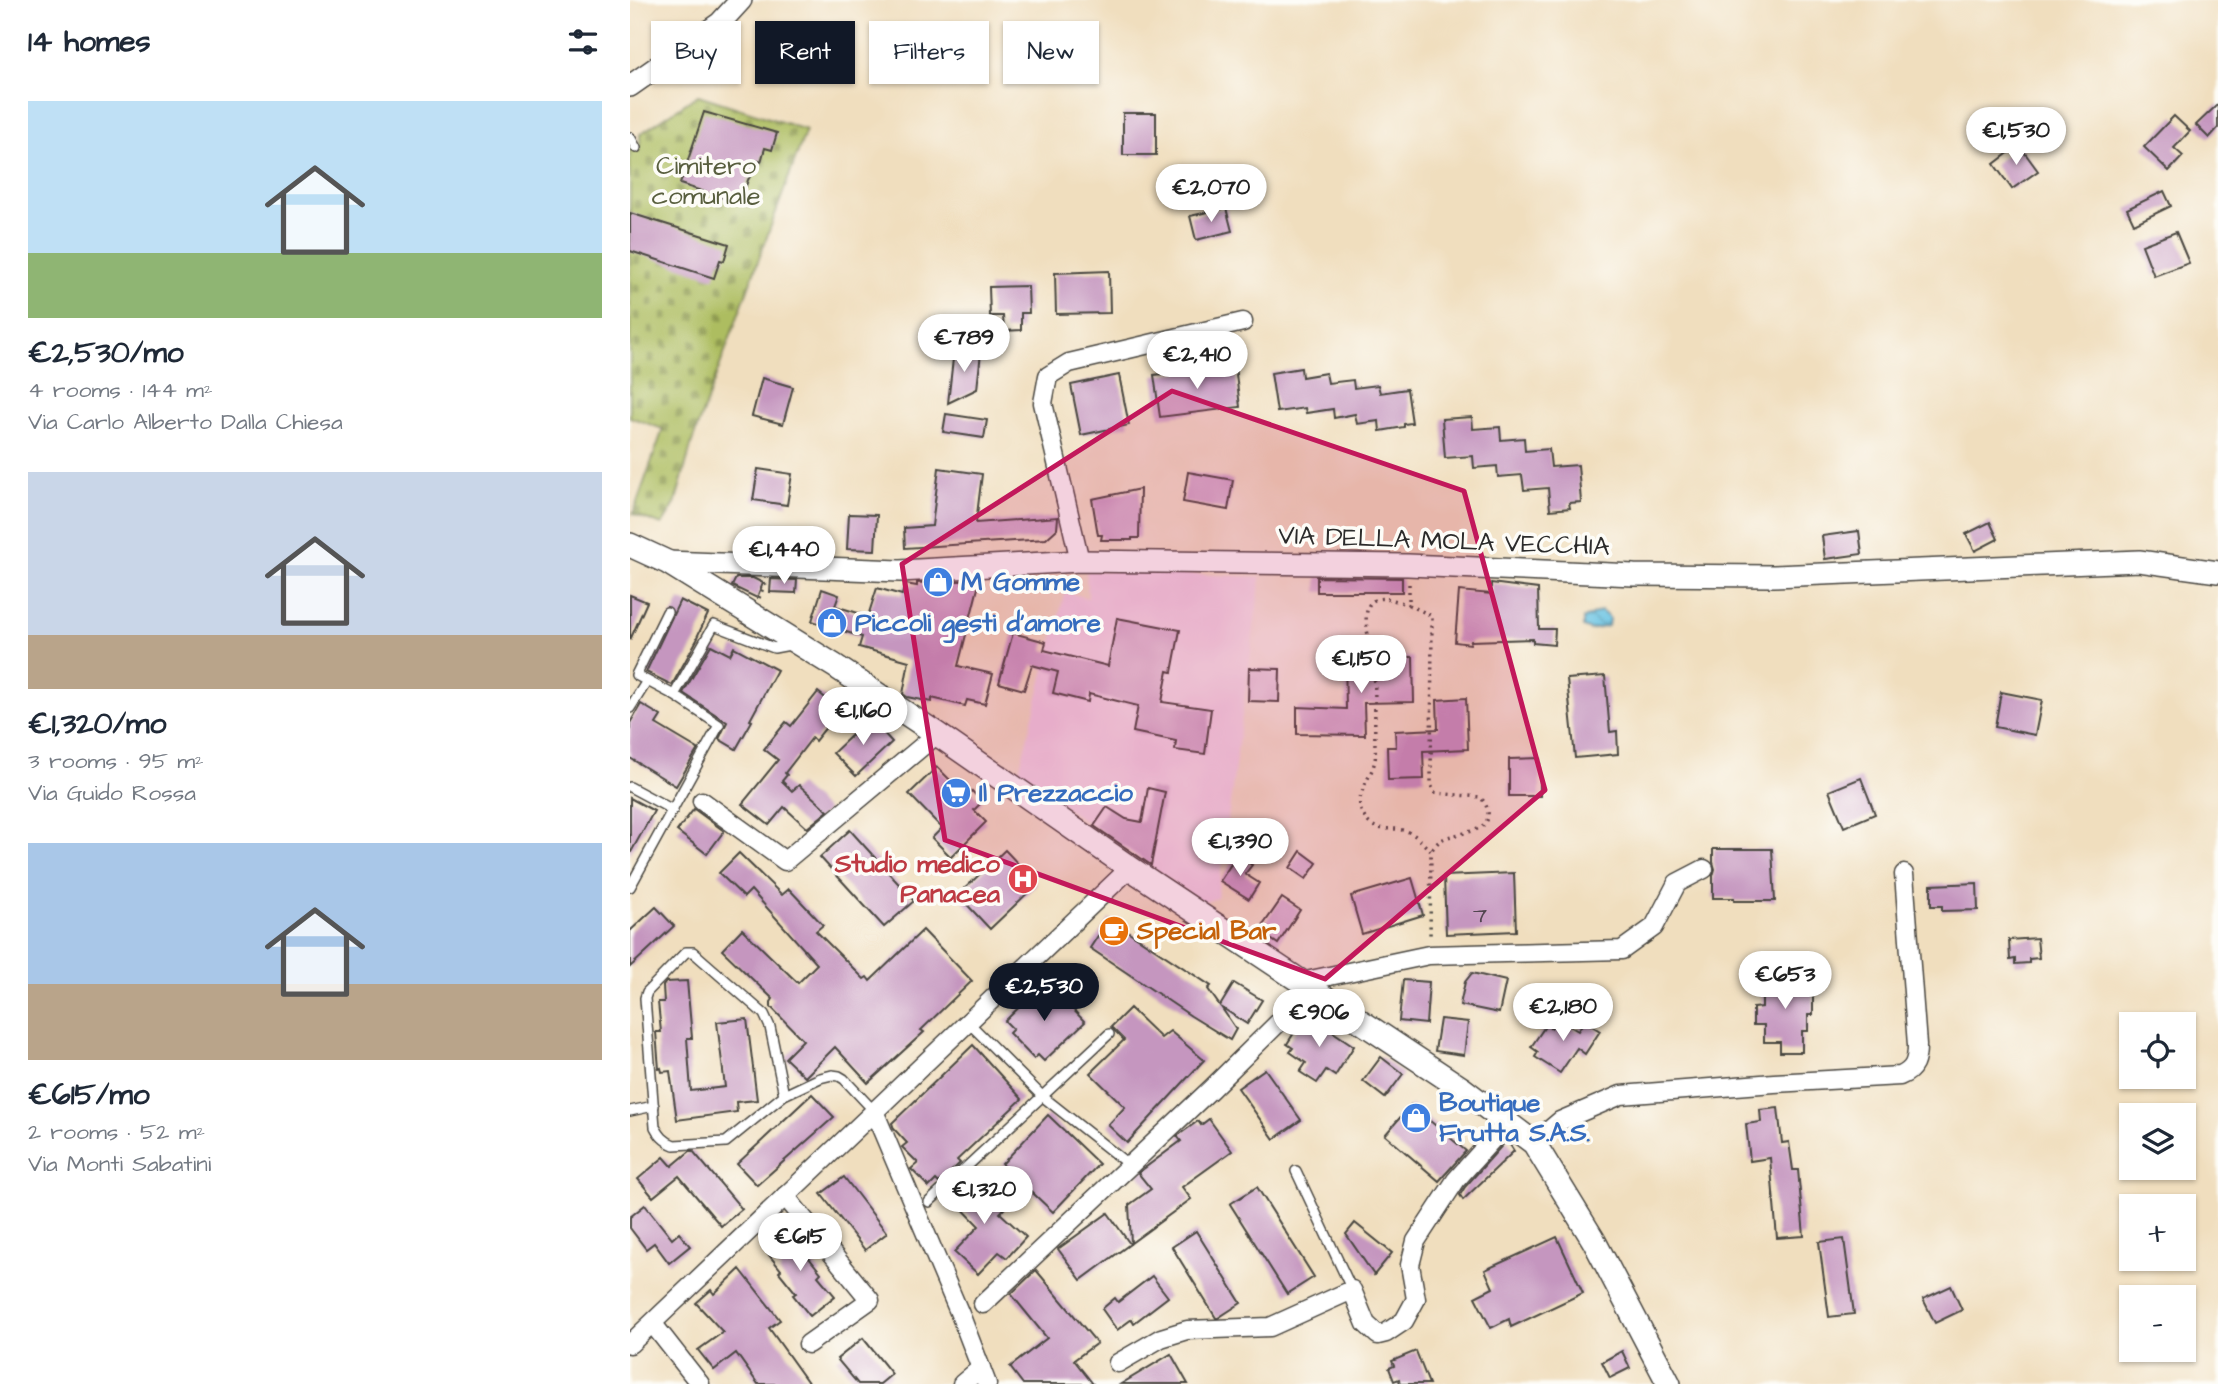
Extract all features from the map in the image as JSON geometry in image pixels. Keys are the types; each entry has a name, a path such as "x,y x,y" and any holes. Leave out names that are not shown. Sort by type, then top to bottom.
{"main road":[{"path":"630,545 667,562 799,643 937,734 1130,868 1461,1088 1534,1143 1594,1241 1668,1384"}],"street":[{"path":"630,86 720,23 741,0"},
{"path":"1080,561 1043,403 1048,376 1069,363 1243,322"},
{"name":"VIA DELLA MOLA VECCHIA","path":"667,562 900,572 1080,561 1408,565 1634,575 1774,576 2138,561 2218,572"},
{"path":"702,801 785,861 937,734"},
{"path":"630,1344 1130,868"},
{"path":"983,1304 1269,1032 1305,985 1429,955 1622,950 1654,927 1677,883 1704,869"},
{"path":"1534,1143 1560,1121 1621,1095 1900,1076 1907,1073 1914,1065 1917,1045 1904,874"},
{"path":"874,1111 984,1376 961,1384"},
{"path":"1118,1363 1161,1338 1186,1330 1270,1326 1352,1290 1366,1324 1378,1335 1386,1334 1404,1321 1416,1299 1410,1265 1416,1241 1456,1180 1507,1123"},
{"path":"785,1196 870,1300 808,1344"},
{"path":"653,1324 700,1384"}],"lane":[{"path":"630,136 636,148"},
{"path":"630,887 719,725 674,695 636,675 667,612"},
{"path":"674,695 714,625 774,648 799,643"},
{"path":"630,708 646,681"},
{"path":"630,787 673,810"},
{"path":"784,1095 770,1027 764,1014 693,952 686,952 646,995 656,1127 666,1142 674,1145 723,1143 784,1095 832,1075 839,1076 874,1111"},
{"path":"968,1021 1042,1096 1129,1165"},
{"path":"929,1202 1110,1034"},
{"path":"630,1111 654,1107"},
{"path":"1296,1171 1352,1290"}],"path":[{"path":"1408,565 1409,604"},
{"path":"751,614 765,586 765,567"},
{"path":"1429,955 1431,851 1441,839 1481,827 1487,820 1488,813 1480,797 1435,793 1431,785 1432,616 1409,604 1388,598 1374,600 1369,606 1367,617 1372,655 1376,760 1361,793 1362,813 1369,823 1378,829 1404,830 1414,835 1431,851"}],"highlighted area":[{"path":"1172,391 1464,491 1545,790 1325,979 945,840 902,564"}],"shaded area":[{"path":"1086,570 1261,577 1217,898 1202,903 1018,774 1065,592 1088,598"}],"green space":[{"name":"Cimitero comunale","path":"698,95 806,130 693,439 675,504 662,525 633,514 663,429 630,417 630,149 635,149 640,144 640,134"}],"water":[{"path":"1601,611 1609,618 1608,626 1590,630 1583,627 1583,619"}],"building":[{"path":"2218,104 2218,128 2209,138 2196,125"},
{"path":"704,112 777,133 772,150 765,148 761,162 758,161 738,203 680,184"},
{"path":"1123,113 1156,113 1156,155 1123,155"},
{"path":"2174,116 2190,131 2174,148 2183,156 2169,171 2144,147"},
{"path":"2019,145 2038,171 2012,189 1994,164"},
{"path":"2164,191 2171,206 2134,224 2127,209"},
{"path":"1226,208 1232,231 1196,240 1190,216"},
{"path":"630,213 729,244 724,261 720,260 714,278 630,251"},
{"path":"2176,232 2189,263 2154,276 2142,245"},
{"path":"1109,271 1110,313 1056,314 1055,273"},
{"path":"1028,286 1029,313 1021,313 1021,330 1004,331 1003,316 990,316 989,287"},
{"path":"954,350 981,352 977,389 948,403"},
{"path":"1235,366 1240,407 1160,417 1154,375"},
{"path":"1301,368 1302,377 1326,373 1328,383 1353,380 1354,388 1378,385 1380,393 1407,389 1412,423 1380,431 1379,421 1357,424 1355,414 1334,418 1333,409 1306,413 1305,408 1277,412 1271,373"},
{"path":"1119,375 1129,425 1081,435 1071,385"},
{"path":"762,378 793,387 783,424 752,416"},
{"path":"946,414 987,420 984,438 943,432"},
{"path":"1472,417 1473,429 1500,427 1501,440 1524,438 1525,451 1549,449 1551,467 1578,465 1581,502 1569,503 1570,508 1550,510 1548,488 1524,490 1522,475 1498,477 1497,466 1474,468 1473,456 1445,458 1442,419"},
{"path":"939,468 982,474 976,523 1058,517 1057,529 1046,539 905,548 904,528 932,526"},
{"path":"758,469 792,474 787,505 753,500"},
{"path":"1188,472 1233,480 1228,510 1183,502"},
{"path":"1140,489 1139,538 1101,540 1092,499"},
{"path":"849,514 877,515 875,550 847,549"},
{"path":"1990,522 1998,539 1975,551 1966,534"},
{"path":"1859,531 1862,554 1825,559 1822,536"},
{"path":"1317,577 1402,578 1402,592 1317,592"},
{"path":"736,578 753,578 763,583 757,598 732,586"},
{"path":"771,579 797,580 796,593 770,592"},
{"path":"980,580 958,666 993,674 985,704 967,700 965,706 932,698 932,702 907,697 903,694 909,661 859,647 862,637 812,621 822,589 839,595 835,606 868,616 877,588 902,595 905,584 917,586 917,583"},
{"path":"1491,583 1538,589 1539,629 1555,629 1554,645 1533,643 1533,639 1471,641 1470,644 1455,642 1459,591 1491,594"},
{"path":"630,595 647,602 630,640"},
{"path":"680,600 708,614 672,685 646,672"},
{"path":"1117,618 1180,630 1172,672 1168,671 1162,702 1211,709 1205,754 1175,750 1176,741 1133,732 1138,706 1089,694 1088,702 1053,693 1058,672 1032,665 1024,690 999,683 1013,633 1046,642 1044,650 1108,666"},
{"path":"711,645 730,655 734,647 777,670 736,749 719,739 727,722 683,693"},
{"path":"1363,652 1363,657 1413,657 1414,702 1364,703 1365,735 1297,734 1297,707 1346,709 1345,653"},
{"path":"1249,668 1280,669 1279,702 1248,701"},
{"path":"1605,676 1610,732 1617,731 1618,754 1575,758 1567,679"},
{"path":"818,692 840,710 815,741 812,738 785,773 787,775 782,781 792,791 799,785 828,811 807,828 784,807 769,825 742,804 778,760 764,749 786,722 791,726"},
{"path":"2001,692 2042,700 2035,735 1995,727"},
{"path":"1466,698 1468,749 1423,751 1424,779 1388,780 1387,747 1396,747 1395,731 1438,729 1437,700"},
{"path":"641,704 661,716 656,724 698,749 676,786 630,758 630,723"},
{"path":"870,718 892,742 856,776 833,753"},
{"path":"1540,758 1540,796 1509,796 1509,759"},
{"path":"937,767 966,796 972,791 982,802 974,810 986,822 951,857 932,838 942,828 909,794"},
{"path":"1861,778 1875,814 1844,827 1829,791"},
{"path":"1148,788 1165,792 1151,865 1094,826 1107,807 1126,819 1142,822"},
{"path":"630,798 654,811 630,854"},
{"path":"694,809 724,831 707,854 677,831"},
{"path":"850,830 914,901 884,927 820,857"},
{"path":"1713,849 1772,849 1775,901 1713,898"},
{"path":"1005,850 1037,884 990,929 958,895"},
{"path":"1301,851 1317,863 1306,879 1290,868"},
{"path":"739,853 782,895 789,889 823,925 816,931 864,979 867,977 870,981 923,930 972,981 921,1030 924,1032 868,1083 835,1047 805,1077 785,1058 803,1040 771,1007 773,999 722,950 742,929 798,983 817,964 751,890 744,897 719,873"},
{"path":"1237,855 1252,865 1245,874 1259,883 1249,899 1220,881"},
{"path":"1514,873 1516,931 1446,934 1444,876"},
{"path":"1412,878 1423,915 1362,934 1351,896"},
{"path":"1977,883 1978,910 1942,911 1942,906 1931,906 1931,885"},
{"path":"1282,898 1300,910 1278,944 1259,931"},
{"path":"656,907 674,926 630,967 630,931"},
{"path":"1109,919 1211,986 1208,989 1220,1006 1234,983 1262,1000 1247,1024 1221,1007 1236,1029 1230,1040 1090,948"},
{"path":"2037,938 2039,958 2029,959 2029,963 2015,964 2015,959 2010,960 2009,940"},
{"path":"1472,973 1506,981 1499,1013 1460,1005 1465,982"},
{"path":"1762,974 1785,974 1786,982 1813,981 1813,1015 1808,1015 1808,1031 1802,1031 1802,1052 1780,1052 1780,1042 1764,1042 1764,1025 1753,1025 1753,1008 1762,1007"},
{"path":"1403,980 1429,982 1426,1024 1399,1021"},
{"path":"687,981 692,1038 687,1038 691,1091 725,1087 717,1022 747,1019 757,1100 736,1102 737,1112 677,1120 670,1071 662,1072 661,1068 659,1069 656,1032 661,1032 658,1002 664,1002 663,986 666,982"},
{"path":"1046,981 1085,1022 1044,1061 1038,1055 1034,1059 1009,1033 1013,1029 1005,1021"},
{"path":"1130,1008 1161,1038 1170,1031 1204,1060 1127,1143 1108,1125 1125,1107 1090,1073 1124,1040 1111,1027"},
{"path":"1306,1014 1354,1046 1335,1076 1326,1070 1317,1083 1300,1072 1306,1063 1290,1052 1293,1048 1287,1044"},
{"path":"1440,1019 1468,1022 1464,1055 1435,1051"},
{"path":"1558,1019 1578,1031 1584,1021 1600,1031 1585,1054 1577,1048 1560,1073 1535,1057 1538,1052 1531,1047 1546,1025 1551,1028"},
{"path":"973,1045 1022,1099 957,1160 960,1163 939,1183 936,1180 929,1187 911,1169 918,1163 902,1147 907,1143 892,1123"},
{"path":"1381,1057 1403,1074 1385,1098 1363,1081"},
{"path":"1265,1069 1301,1120 1274,1139 1238,1088"},
{"path":"812,1094 834,1117 757,1185 737,1164"},
{"path":"1411,1105 1466,1151 1439,1181 1385,1135"},
{"path":"1778,1108 1782,1143 1789,1142 1793,1170 1798,1170 1804,1236 1777,1238 1770,1158 1750,1161 1746,1124 1761,1122 1760,1110"},
{"path":"1048,1115 1099,1164 1053,1212 1002,1164"},
{"path":"1209,1119 1232,1151 1182,1187 1191,1199 1131,1243 1129,1205 1151,1189 1138,1173 1181,1141 1177,1136 1198,1121 1201,1125"},
{"path":"1507,1140 1514,1151 1463,1200 1460,1195 1465,1187"},
{"path":"693,1151 742,1209 721,1226 679,1176 653,1197 638,1179 664,1157 672,1166"},
{"path":"970,1173 1004,1209 1000,1213 1026,1237 1007,1258 999,1252 978,1274 954,1252 979,1226 948,1194"},
{"path":"844,1177 887,1233 865,1250 821,1194"},
{"path":"1257,1187 1314,1277 1287,1294 1230,1204"},
{"path":"645,1205 672,1239 679,1233 690,1246 669,1263 654,1243 646,1249 630,1228 630,1217"},
{"path":"1108,1213 1130,1244 1081,1280 1058,1249"},
{"path":"1355,1223 1392,1253 1374,1275 1346,1234"},
{"path":"789,1229 821,1273 818,1276 835,1296 810,1316 793,1295 796,1293 765,1250"},
{"path":"1196,1231 1241,1303 1218,1318 1172,1247"},
{"path":"1557,1237 1583,1293 1511,1327 1509,1319 1491,1328 1475,1297 1493,1288 1485,1270"},
{"path":"1844,1239 1854,1314 1829,1317 1819,1242"},
{"path":"740,1269 780,1320 769,1328 809,1384 758,1384 736,1353 714,1370 698,1350 723,1332 696,1303 711,1290 714,1294"},
{"path":"1036,1270 1097,1343 1074,1360 1093,1384 1023,1384 1010,1367 1047,1338 1011,1294"},
{"path":"1152,1276 1168,1297 1134,1323 1132,1319 1117,1330 1102,1309 1115,1298 1118,1302"},
{"path":"1951,1286 1962,1310 1935,1323 1923,1299"},
{"path":"863,1338 892,1374 880,1384 858,1384 837,1359"},
{"path":"1416,1351 1429,1384 1400,1384 1399,1379 1394,1381 1389,1368 1394,1366 1392,1361"},
{"path":"1622,1351 1630,1368 1610,1378 1602,1362"},
{"path":"1171,1354 1188,1384 1121,1384"}],"place":[{"name":"M Gomme","path":"938,582"},
{"name":"Piccoli gesti d'amore","path":"832,623"},
{"name":"Il Prezzaccio","path":"956,793"},
{"name":"Studio medico Panacea","path":"1023,879"},
{"name":"Special Bar","path":"1114,931"},
{"name":"Boutique Frutta S.A.S.","path":"1416,1118"}]}
